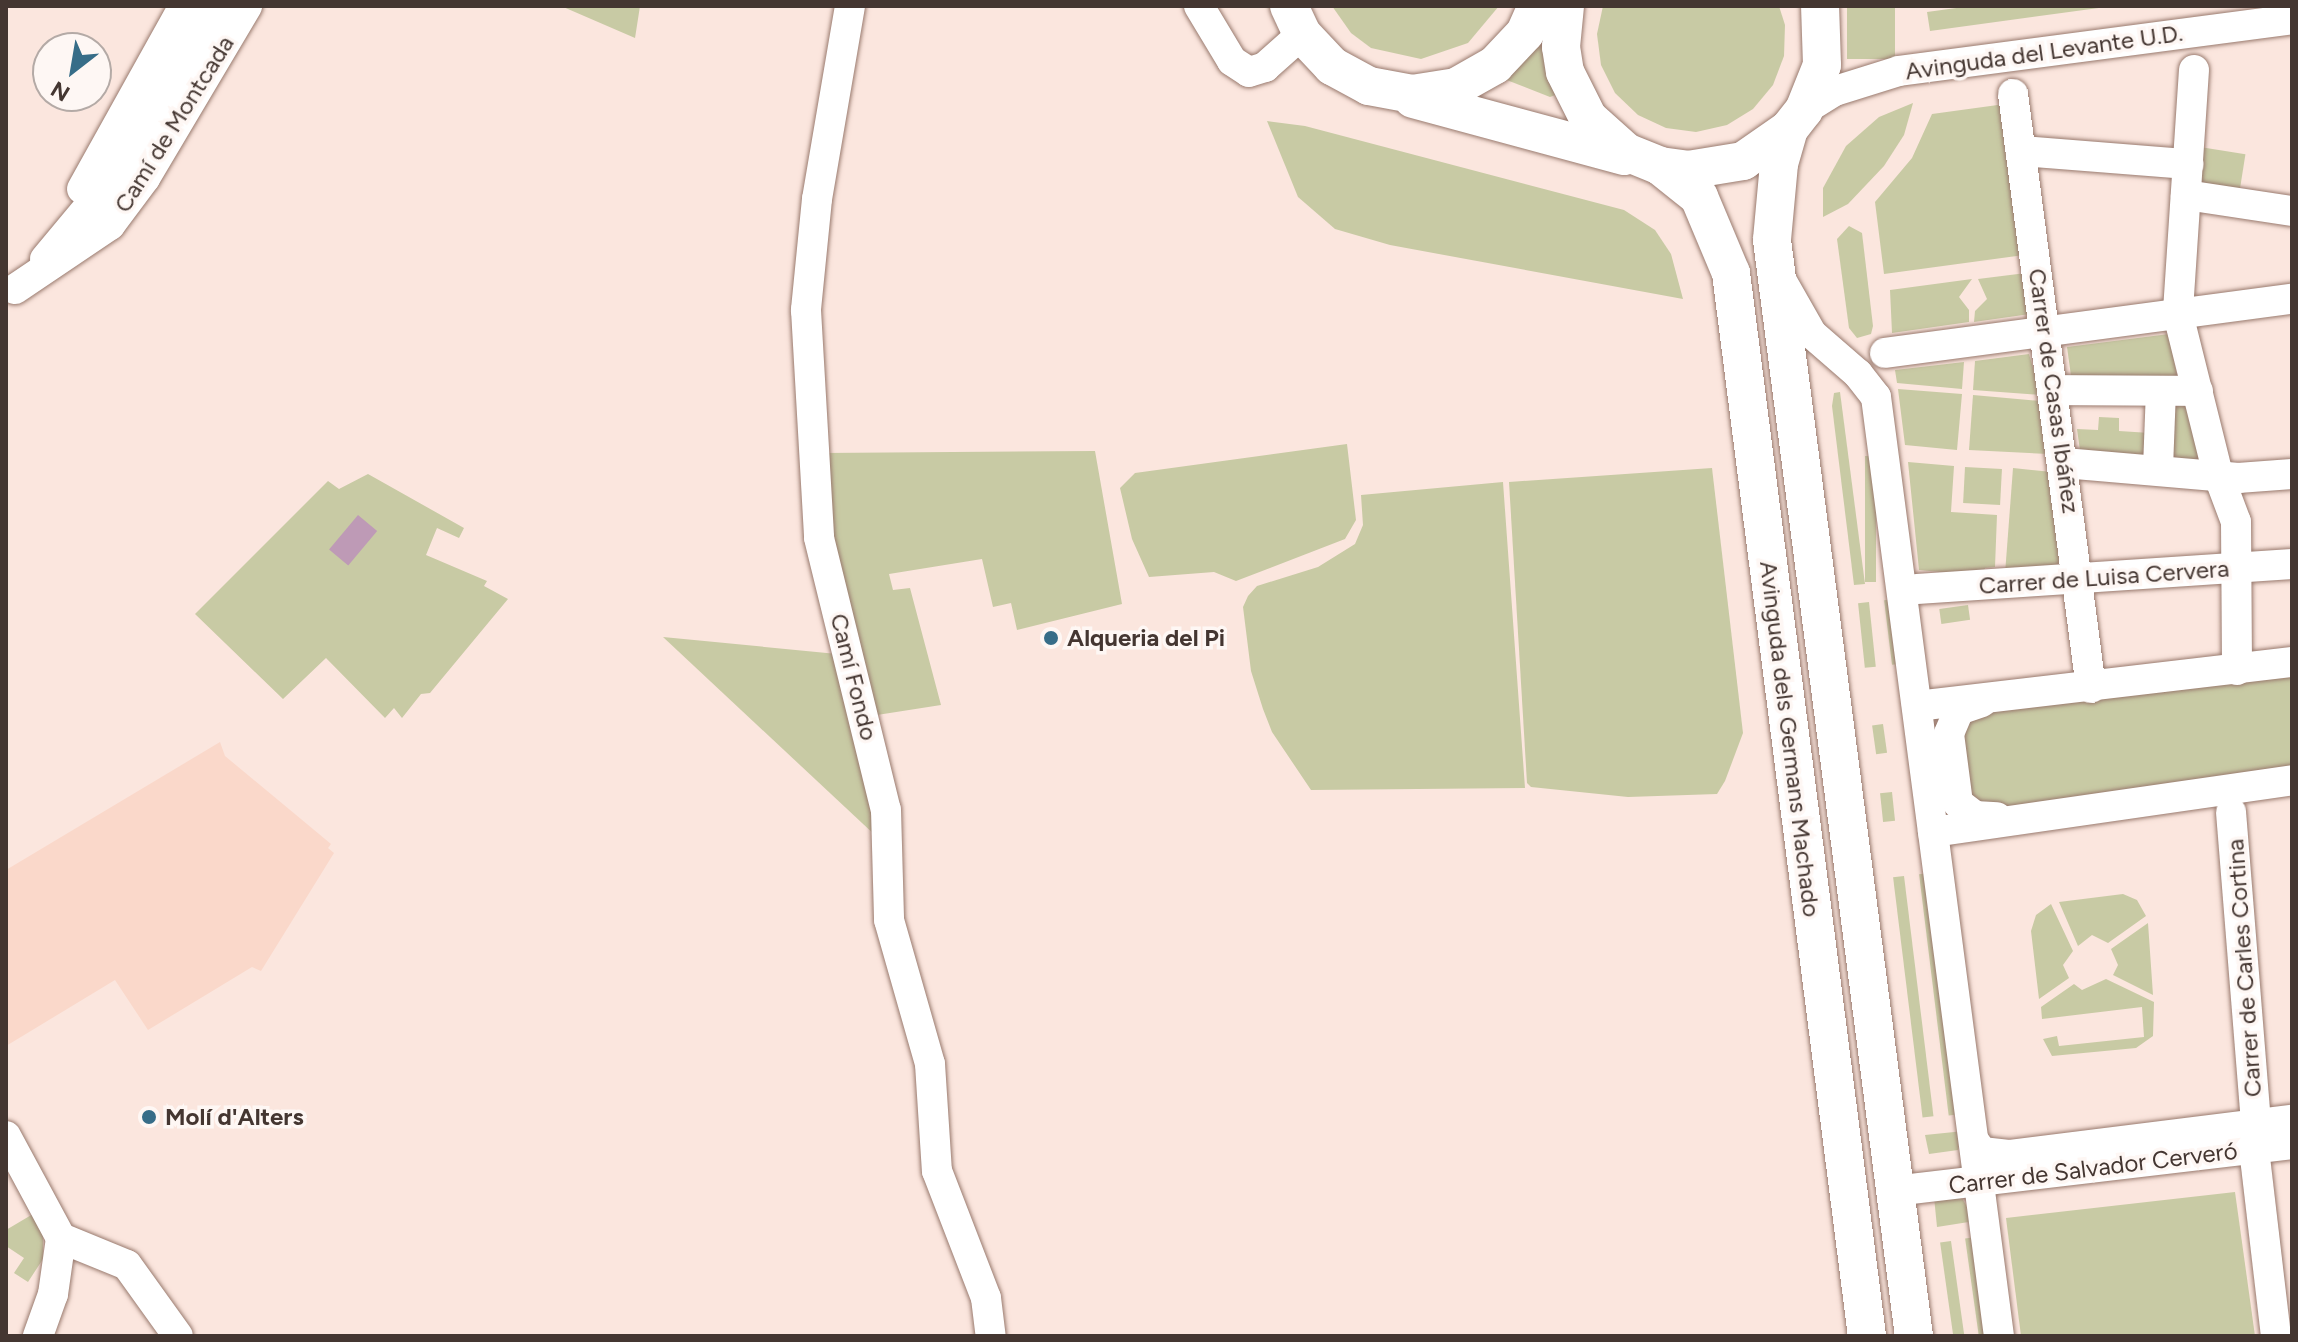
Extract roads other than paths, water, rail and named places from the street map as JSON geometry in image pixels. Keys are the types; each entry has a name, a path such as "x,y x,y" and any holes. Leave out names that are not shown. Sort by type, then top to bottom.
{"main road":[{"path":"1270,6 1297,24 1332,66 1369,86 1433,92 1476,78 1511,51 1537,6"},
{"path":"1565,6 1561,47 1574,96 1605,137 1655,165 1688,170 1730,165 1768,147 1797,119"},
{"name":"Avinguda dels Germans Machado","path":"1820,6 1822,65 1779,164 1772,237 1914,1336"},
{"name":"Avinguda dels Germans Machado","path":"1369,86 1655,165 1699,197 1731,273 1867,1336"}],"street":[{"name":"Camí de Montcada","path":"37,267 184,6"},
{"name":"Camí de Montcada","path":"10,292 37,267 111,180 216,6"},
{"name":"Camí de Montcada","path":"10,292 110,225 145,178 247,6"},
{"name":"Camí Fondo","path":"850,6 817,199 806,310 819,538 883,796 889,920 930,1064 937,1171 986,1298 991,1336"},
{"path":"1199,6 1232,61 1249,72 1265,67 1297,24"},
{"name":"Avinguda del Levante U.D.","path":"1797,119 1835,91 1899,71 2292,19"},
{"path":"2194,70 2178,314 2218,474 2236,522 2237,670"},
{"name":"Carrer de Casas Ibáñez","path":"2013,94 2080,576 2091,688"},
{"path":"2021,151 2188,164"},
{"path":"2186,195 2292,211"},
{"name":"Avinguda dels Germans Machado","path":"1775,270 1812,334 1858,374 1876,397 1999,1336"},
{"path":"1885,353 2292,299"},
{"path":"2054,390 2198,391"},
{"path":"2158,468 2161,391"},
{"path":"2064,463 2218,474 2292,474"},
{"name":"Carrer de Luisa Cervera","path":"1917,589 2292,564"},
{"path":"1917,706 2292,662"},
{"path":"1988,700 1959,710 1950,725 1956,791 1966,811 2005,818"},
{"path":"1933,832 2005,818 2292,780"},
{"name":"Carrer de Carles Cortina","path":"2231,812 2255,1137 2283,1314 2276,1336"},
{"name":"Carrer de Salvador Cerveró","path":"1894,1191 1979,1181 2255,1137 2292,1120"},
{"path":"6,1136 61,1238 53,1294 38,1336"},
{"name":"Carrer de Salvador Cerveró","path":"1975,1142 1982,1152 2009,1155 2255,1137 2292,1144"},
{"path":"61,1238 127,1265 178,1336"}],"place":[{"name":"Alqueria del Pi","path":"1051,638"},
{"name":"Molí d'Alters","path":"149,1117"}]}
